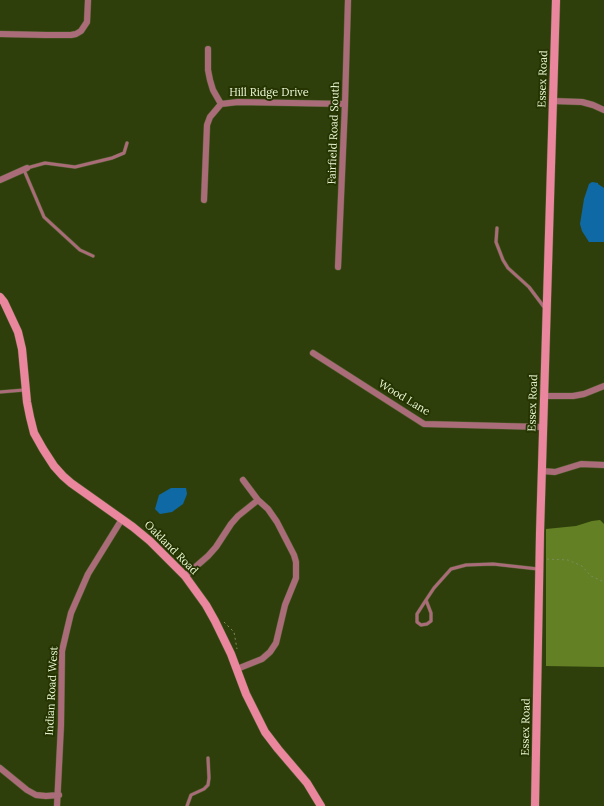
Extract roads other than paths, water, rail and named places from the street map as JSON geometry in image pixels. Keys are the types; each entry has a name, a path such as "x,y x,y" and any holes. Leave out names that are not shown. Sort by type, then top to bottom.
{"street":[{"path":"0,34 76,34 81,31 87,22 88,0"},
{"name":"Fairfield Road South","path":"338,267 348,0"},
{"name":"Essex Road","path":"535,806 539,569 556,0"},
{"path":"208,49 208,70 210,80 213,90 221,104"},
{"path":"553,101 582,102 604,110"},
{"name":"Hill Ridge Drive","path":"204,200 208,125 210,117 221,104 238,102 345,104"},
{"path":"0,180 25,169"},
{"name":"Oakland Road","path":"0,297 4,302 18,332 22,349 30,417 34,433 42,449 54,466 70,483 122,519 150,541 185,576 206,605 215,621 231,654 246,694 265,732 307,784 318,805"},
{"name":"Wood Lane","path":"313,353 424,424 543,427"},
{"path":"544,396 573,396 584,394 604,386"},
{"path":"542,471 555,472 581,464 604,465"},
{"path":"237,669 262,659 270,652 276,643 285,605 296,578 297,570 294,554 277,522 243,480"},
{"path":"185,576 216,547 238,516 258,500"},
{"name":"Indian Road West","path":"58,806 62,651 71,613 88,574 122,519"},
{"path":"0,768 27,790 46,796 59,795"}],"lane":[{"path":"93,256 80,250 44,217 25,169 45,163 75,167 112,158 124,153 127,144"},
{"path":"497,228 496,242 498,250 508,268 529,287 547,310"},
{"path":"0,392 26,390"},
{"path":"426,600 431,613 430,622 421,625 417,622 417,614 426,600 434,588 451,569 466,564 493,564 539,569"},
{"path":"187,806 191,795 204,789 208,785 208,758"}],"water":[{"path":"592,182 598,183 604,188 604,242 589,242 582,231 580,224 584,199 589,184"},
{"path":"171,488 186,488 187,494 183,504 172,512 160,514 155,509 159,495"}]}
